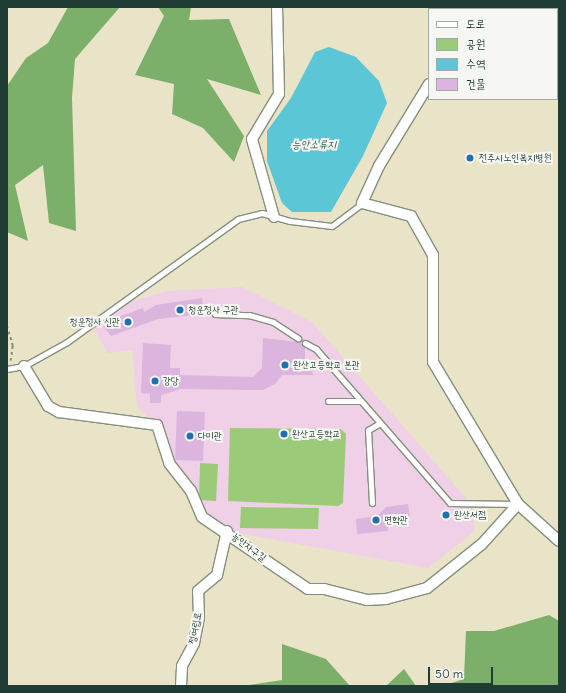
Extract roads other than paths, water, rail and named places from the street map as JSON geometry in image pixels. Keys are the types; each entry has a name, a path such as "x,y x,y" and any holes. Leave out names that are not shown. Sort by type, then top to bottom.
{"street":[{"path":"274,217 252,139 279,94 277,7"},
{"path":"428,86 379,166 362,203 411,216 434,255 434,362 518,504 559,541"},
{"name":"능안자구길","path":"24,366 48,406 59,412 157,425 169,463 190,491 202,517 227,531 308,589 324,589 367,600 386,599 427,588 482,544 518,504"},
{"name":"정여립로","path":"181,686 182,666 194,643 199,617 198,591 217,575 227,531"}],"lane":[{"path":"9,368 24,366 67,342 238,219 262,213 274,217 332,226 362,203"},
{"path":"215,314 249,315 273,322 298,338"},
{"path":"305,343 316,349 450,503 518,504"},
{"path":"328,400 360,401"},
{"path":"372,503 368,430 380,423"}],"water":[{"name":"능안소류지","path":"329,47 356,57 379,81 387,103 363,156 331,212 292,212 282,203 267,161 267,131 291,98 315,52"}],"place":[{"name":"전주시노인복지병원","path":"470,158"},
{"name":"청운정사 구관","path":"180,310"},
{"name":"청운정사 신관","path":"128,322"},
{"name":"완산고등학교 본관","path":"285,365"},
{"name":"강당","path":"155,381"},
{"name":"완산고등학교","path":"284,434"},
{"name":"다미관","path":"190,436"},
{"name":"완산서점","path":"446,515"},
{"name":"면학관","path":"376,520"}]}
